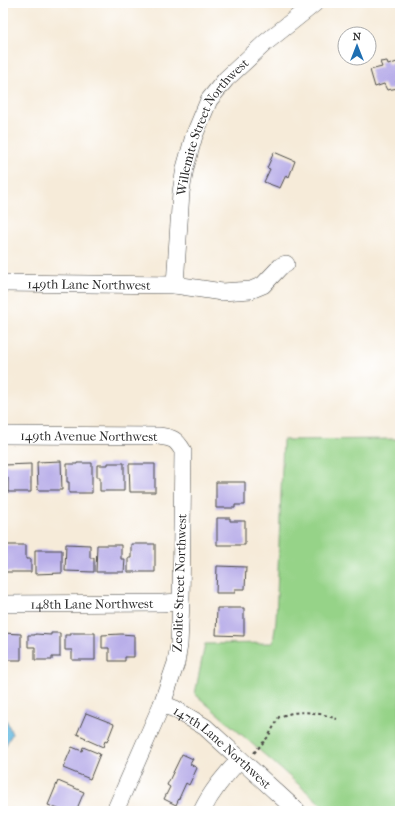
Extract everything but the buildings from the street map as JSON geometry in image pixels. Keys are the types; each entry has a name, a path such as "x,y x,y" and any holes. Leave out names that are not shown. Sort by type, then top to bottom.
{"street":[{"name":"Willemite Street Northwest","path":"175,285 181,192 185,168 194,136 209,100 226,79 265,43 315,3"},
{"name":"149th Lane Northwest","path":"3,283 175,285 222,292 251,290 263,285 281,266 286,264"},
{"name":"149th Avenue Northwest","path":"3,435 159,436 168,437 175,440"},
{"name":"Zeolite Street Northwest","path":"114,811 162,704 176,663 179,645 183,451 175,440"},
{"name":"148th Lane Northwest","path":"3,604 154,604 181,602"},
{"name":"147th Lane Northwest","path":"162,704 175,708 205,727 297,811"},
{"path":"202,811 211,794 222,779 243,761"}],"path":[{"path":"243,761 268,737 278,717 287,714 310,712 324,714 337,719"}],"green space":[{"path":"400,439 400,811 329,811 195,694 205,644 273,643 276,621 283,440"}],"water":[{"path":"3,719 6,719 12,734 3,750"}]}
